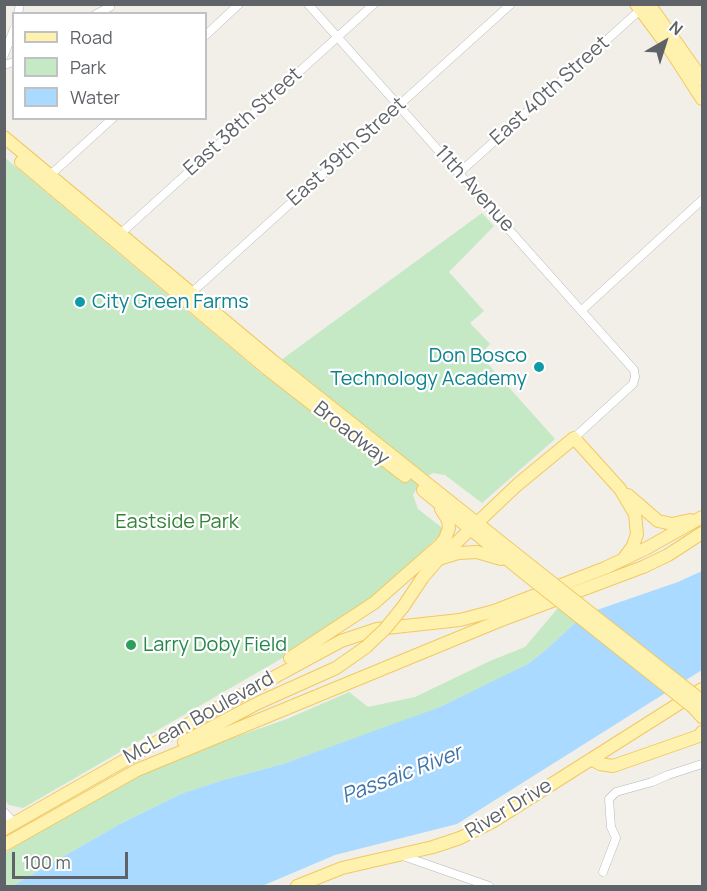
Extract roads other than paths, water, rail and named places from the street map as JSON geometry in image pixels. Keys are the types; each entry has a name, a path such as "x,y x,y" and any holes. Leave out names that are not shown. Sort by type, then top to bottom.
{"main road":[{"path":"642,6 702,79"},
{"path":"642,6 702,99"},
{"name":"Broadway","path":"4,137 46,178"},
{"name":"Broadway","path":"4,147 46,178 116,237 266,368 424,485 700,710"},
{"path":"136,770 222,722 336,668 366,647 385,629 436,562 551,455 574,438 620,489 652,517 665,523 680,523 702,516"},
{"path":"223,704 256,678 310,646 374,603 440,545 447,534 448,520 424,485"},
{"path":"620,489 635,514 638,528 636,540 621,561"},
{"path":"506,496 495,516 493,525 496,534 527,569"},
{"name":"McLean Boulevard","path":"9,826 223,704 352,636 390,626 448,622 477,616 533,597 621,561 702,516"},
{"name":"McLean Boulevard","path":"4,845 136,770 499,621 636,570 675,551 702,533"},
{"path":"436,562 458,553 477,552 527,569"},
{"name":"River Drive","path":"297,886 342,868 460,838 492,822 702,689"},
{"path":"591,759 600,765 613,766 700,736"}],"street":[{"path":"207,34 239,4"},
{"name":"11th Avenue","path":"308,4 631,366 635,377 631,387 574,438"},
{"name":"East 38th Street","path":"116,237 374,4"},
{"name":"East 39th Street","path":"187,297 511,4"},
{"name":"East 40th Street","path":"459,173 642,6"},
{"path":"4,55 12,34"},
{"path":"46,178 111,120"},
{"path":"582,310 702,200"},
{"path":"603,872 616,838 611,827 609,799 616,792 702,764"},
{"path":"4,812 9,826"},
{"path":"398,854 489,886"}],"water":[{"name":"Passaic River","path":"702,571 702,670 457,824 335,855 262,886 12,886 120,824 183,793 283,764 440,707 528,664 576,622 591,612 678,582"}],"place":[{"name":"City Green Farms","path":"80,302"},
{"name":"Don Bosco Technology Academy","path":"539,367"},
{"name":"Larry Doby Field","path":"131,645"}],"park label":[{"name":"Eastside Park","path":"177,522"}]}
